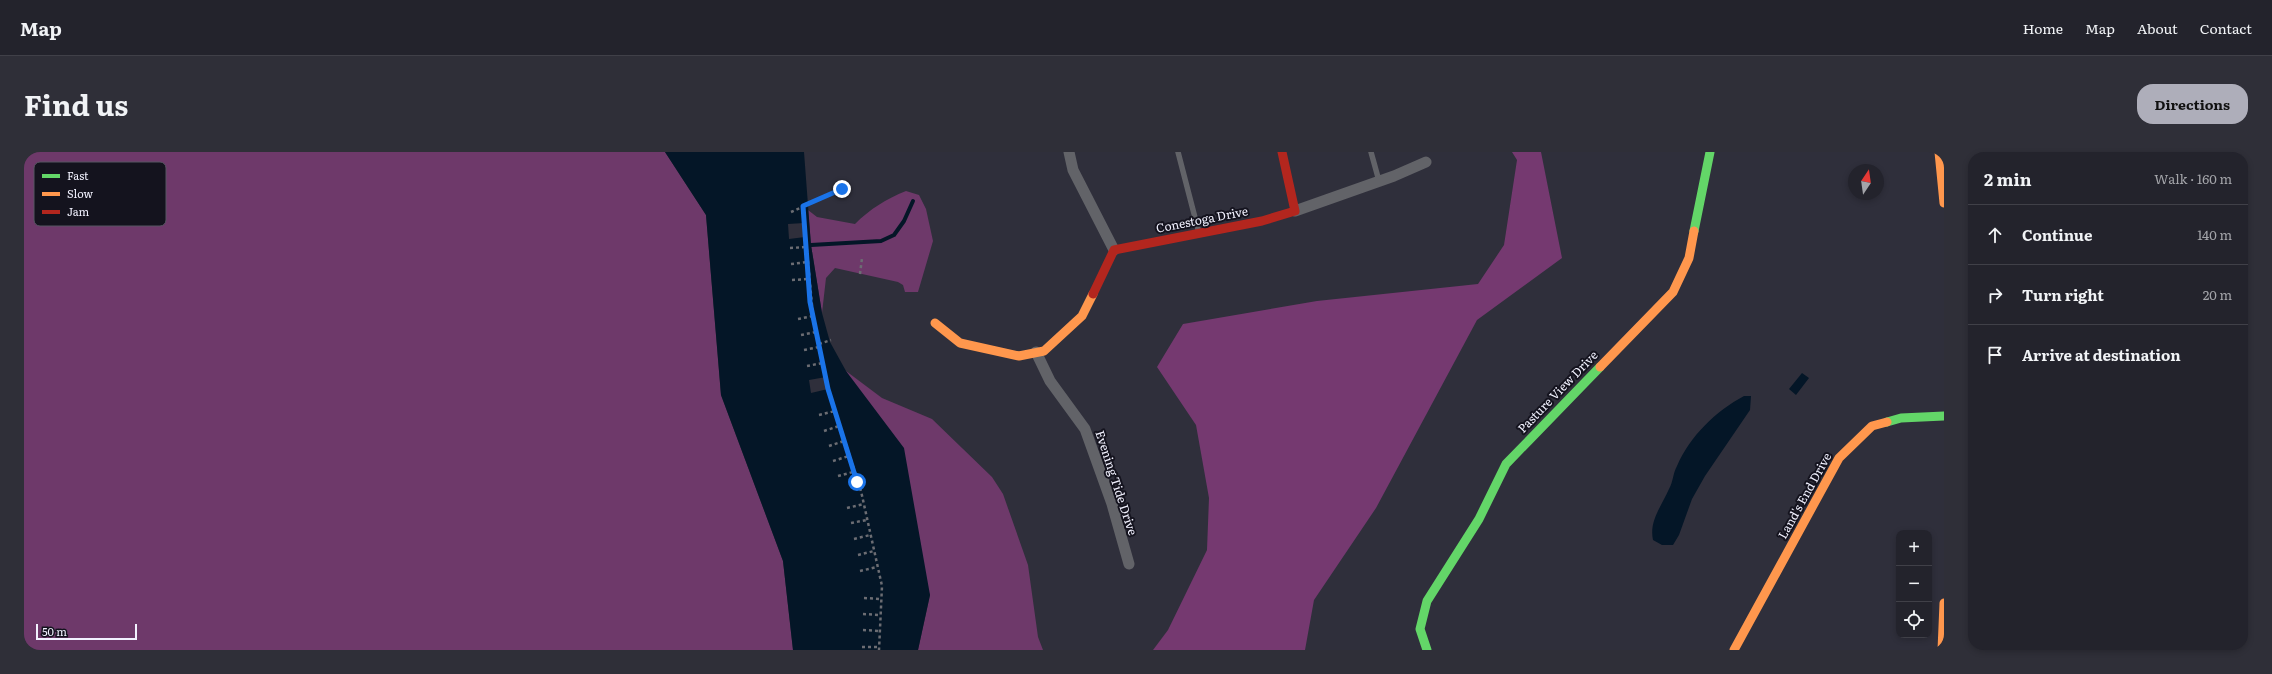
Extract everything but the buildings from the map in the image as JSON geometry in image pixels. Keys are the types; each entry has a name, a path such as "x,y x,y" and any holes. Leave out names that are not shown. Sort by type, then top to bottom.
{"street":[{"path":"935,323 960,343 1019,356 1044,351 1082,316 1114,250 1073,170 1069,152"},
{"path":"1282,152 1295,211"},
{"name":"Pasture View Drive","path":"1427,650 1420,629 1427,601 1479,518 1506,464 1673,292 1689,258 1710,152"},
{"path":"1939,152 1944,203"},
{"name":"Conestoga Drive","path":"1114,250 1262,221 1380,181 1426,162"},
{"name":"Evening Tide Drive","path":"1036,352 1050,382 1085,429 1112,504 1129,564"},
{"name":"Land's End Drive","path":"1734,650 1839,458 1872,426 1901,418 1944,416"},
{"path":"1942,650 1944,603"}],"lane":[{"path":"1178,152 1199,233"},
{"path":"1371,152 1380,181"}],"path":[{"path":"791,212 842,189"},
{"path":"803,206 812,316 834,410 864,504 882,586 879,648 862,647"},
{"path":"790,248 806,247"},
{"path":"860,274 862,258"},
{"path":"791,264 808,262"},
{"path":"792,280 809,279"},
{"path":"798,319 812,316"},
{"path":"801,335 816,332"},
{"path":"804,350 831,340"},
{"path":"807,366 823,363"},
{"path":"819,416 834,410"},
{"path":"824,431 839,426"},
{"path":"829,446 844,441"},
{"path":"833,461 849,456"},
{"path":"838,476 853,472"},
{"path":"847,508 864,504"},
{"path":"851,523 867,520"},
{"path":"854,539 870,535"},
{"path":"858,554 874,551"},
{"path":"860,571 877,567"},
{"path":"864,598 881,599"},
{"path":"863,614 880,615"},
{"path":"863,630 880,631"}],"shaded area":[{"path":"24,152 665,152 706,215 721,395 783,561 793,650 24,650"},
{"path":"1512,152 1541,152 1562,258 1477,320 1376,508 1314,600 1305,650 1153,650 1168,630 1207,550 1209,498 1196,425 1157,367 1183,324 1317,301 1478,284 1504,245 1517,160"},
{"path":"906,191 919,195 926,209 933,241 918,292 905,292 903,285 898,282 835,268 826,278 822,313 811,245 808,210 817,217 855,224 879,205"},
{"path":"846,371 882,398 932,419 992,477 1003,494 1028,565 1038,637 1043,650 918,650 930,595"}],"water":[{"path":"665,152 804,152 811,245 822,313 830,342 846,371 904,448 930,595 918,650 793,650 783,561 721,395 706,215"},
{"path":"1802,373 1809,378 1796,395 1789,389"},
{"path":"1744,396 1751,396 1750,410 1705,476 1692,499 1679,535 1673,545 1662,545 1653,540 1652,533 1656,514 1670,486 1682,455 1705,425 1724,409"}],"pier":[{"path":"804,223 805,237 789,239 788,224"},
{"path":"826,377 828,389 811,393 809,380"}],"waterway":[{"path":"811,245 881,241 894,235 904,221 913,201"}],"traffic: fast":[{"path":"1694,231 1710,152"},
{"path":"1427,650 1420,629 1427,601 1479,519 1506,464 1600,367"},
{"path":"1887,422 1901,418 1944,416"}],"traffic: slow":[{"path":"1939,152 1944,203"},
{"path":"1600,367 1673,292 1689,258 1694,231"},
{"path":"935,323 960,343 1019,356 1044,351 1082,316 1093,294"},
{"path":"1734,650 1839,458 1872,426 1887,422"},
{"path":"1942,650 1944,603"}],"traffic: jam":[{"path":"1093,294 1114,250 1262,221 1295,211 1282,152"}],"route":[{"path":"842,189 803,206 810,302 828,389 857,482"}]}
